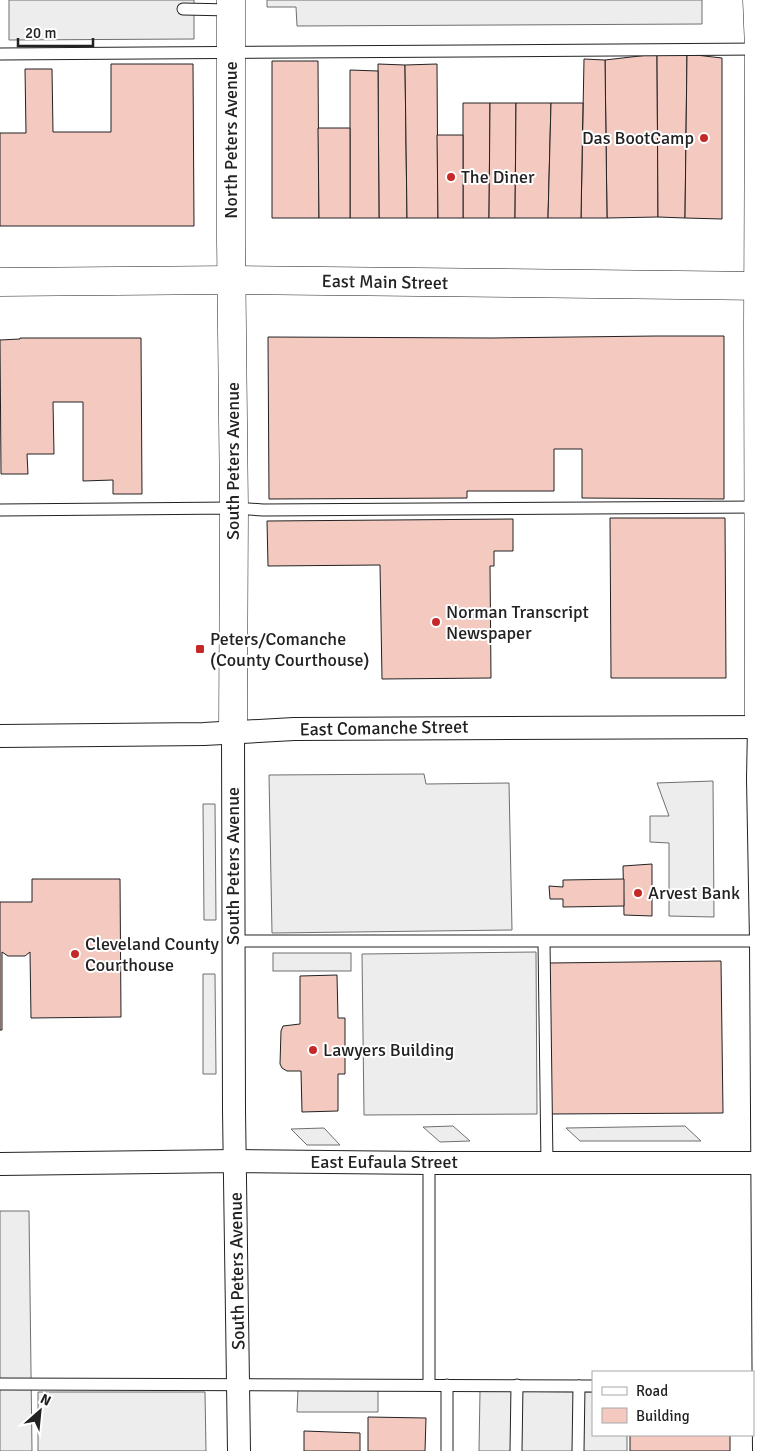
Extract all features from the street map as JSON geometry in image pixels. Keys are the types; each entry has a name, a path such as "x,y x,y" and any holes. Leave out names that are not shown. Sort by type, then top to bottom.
{"street":[{"path":"757,0 764,49 764,726 758,779 765,941 765,1163 758,1387 764,1451"},
{"name":"North Peters Avenue","path":"231,5 231,280"},
{"name":"East Main Street","path":"0,282 231,280 764,286"},
{"name":"South Peters Avenue","path":"231,280 234,508 233,941 239,1451"},
{"name":"East Comanche Street","path":"0,736 204,734 294,729 764,726"},
{"name":"East Eufaula Street","path":"0,1164 235,1161 765,1163"}],"lane":[{"path":"183,9 231,5"},
{"path":"0,54 764,49"},
{"path":"0,510 764,507"},
{"path":"233,941 765,941"},
{"path":"544,942 547,1163"},
{"path":"429,1163 429,1385"},
{"path":"0,1384 592,1386"},
{"path":"447,1451 448,1386"},
{"path":"516,1451 517,1386"},
{"path":"578,1451 579,1386"}],"shaded area":[{"path":"9,0 194,0 194,39 9,40"},
{"path":"267,0 702,0 702,24 297,26 296,7 267,7"},
{"path":"424,774 426,784 509,783 512,930 272,933 269,775"},
{"path":"713,781 714,917 669,916 669,843 650,842 650,816 669,816 657,783"},
{"path":"203,804 215,804 216,920 204,920"},
{"path":"536,952 537,1114 364,1115 362,954"},
{"path":"273,953 351,953 351,971 273,971"},
{"path":"203,974 215,974 216,1074 203,1074"},
{"path":"453,1126 470,1141 440,1142 423,1127"},
{"path":"685,1126 701,1141 580,1141 566,1128"},
{"path":"324,1128 340,1145 307,1145 291,1129"},
{"path":"0,1211 29,1211 32,1451 0,1451"},
{"path":"298,1389 378,1389 378,1412 297,1412"},
{"path":"480,1391 592,1392 592,1436 627,1436 627,1451 479,1451"},
{"path":"38,1392 205,1392 206,1451 38,1451"}],"building":[{"path":"657,54 658,217 607,218 605,60"},
{"path":"657,54 687,54 685,218 658,217"},
{"name":"Das BootCamp","path":"687,54 722,58 722,219 685,218"},
{"path":"584,59 605,60 607,218 581,218"},
{"path":"272,61 318,61 319,218 272,218"},
{"path":"111,64 193,64 194,226 0,226 0,133 26,133 25,69 52,69 53,132 111,132"},
{"path":"378,64 405,65 407,218 379,218"},
{"path":"437,64 438,218 407,218 405,65"},
{"path":"350,70 378,71 379,218 350,218"},
{"path":"463,103 490,103 489,218 463,218"},
{"path":"490,103 516,103 515,218 489,218"},
{"path":"516,103 551,103 548,218 515,218"},
{"path":"551,103 583,103 581,218 548,218"},
{"path":"318,128 350,128 350,218 319,218"},
{"path":"437,135 463,135 463,218 438,218"},
{"path":"724,336 724,499 582,498 582,449 554,449 554,491 467,491 467,498 269,499 268,337 491,338"},
{"path":"20,338 141,338 142,494 113,494 113,480 83,481 83,402 53,402 54,454 27,454 28,474 1,474 0,340"},
{"path":"610,518 725,518 726,678 611,678"},
{"name":"Norman Transcript Newspaper","path":"513,519 513,551 494,551 494,566 490,566 491,678 382,679 380,565 268,566 267,521"},
{"name":"Arvest Bank","path":"652,864 652,916 624,915 623,866"},
{"name":"Cleveland County Courthouse","path":"32,879 120,879 121,1017 31,1018 30,952 25,956 8,956 2,952 2,1030 0,1030 0,902 32,902"},
{"path":"624,879 624,906 563,907 563,899 550,899 549,886 563,887 563,880"},
{"path":"721,961 723,1113 550,1114 549,963"},
{"name":"Lawyers Building","path":"337,975 338,1018 345,1018 345,1074 338,1074 338,1111 302,1112 301,1071 287,1071 280,1064 281,1031 283,1026 300,1024 300,976"},
{"path":"368,1417 426,1418 425,1451 368,1451"},
{"path":"304,1431 360,1433 360,1451 304,1451"},
{"path":"630,1436 730,1436 730,1451 630,1451"}],"place":[{"name":"Das BootCamp","path":"704,138"},
{"name":"The Diner","path":"451,177"},
{"name":"Norman Transcript Newspaper","path":"436,622"},
{"name":"Peters/Comanche (County Courthouse)","path":"200,649"},
{"name":"Arvest Bank","path":"638,893"},
{"name":"Cleveland County Courthouse","path":"75,954"},
{"name":"Lawyers Building","path":"313,1050"}]}
